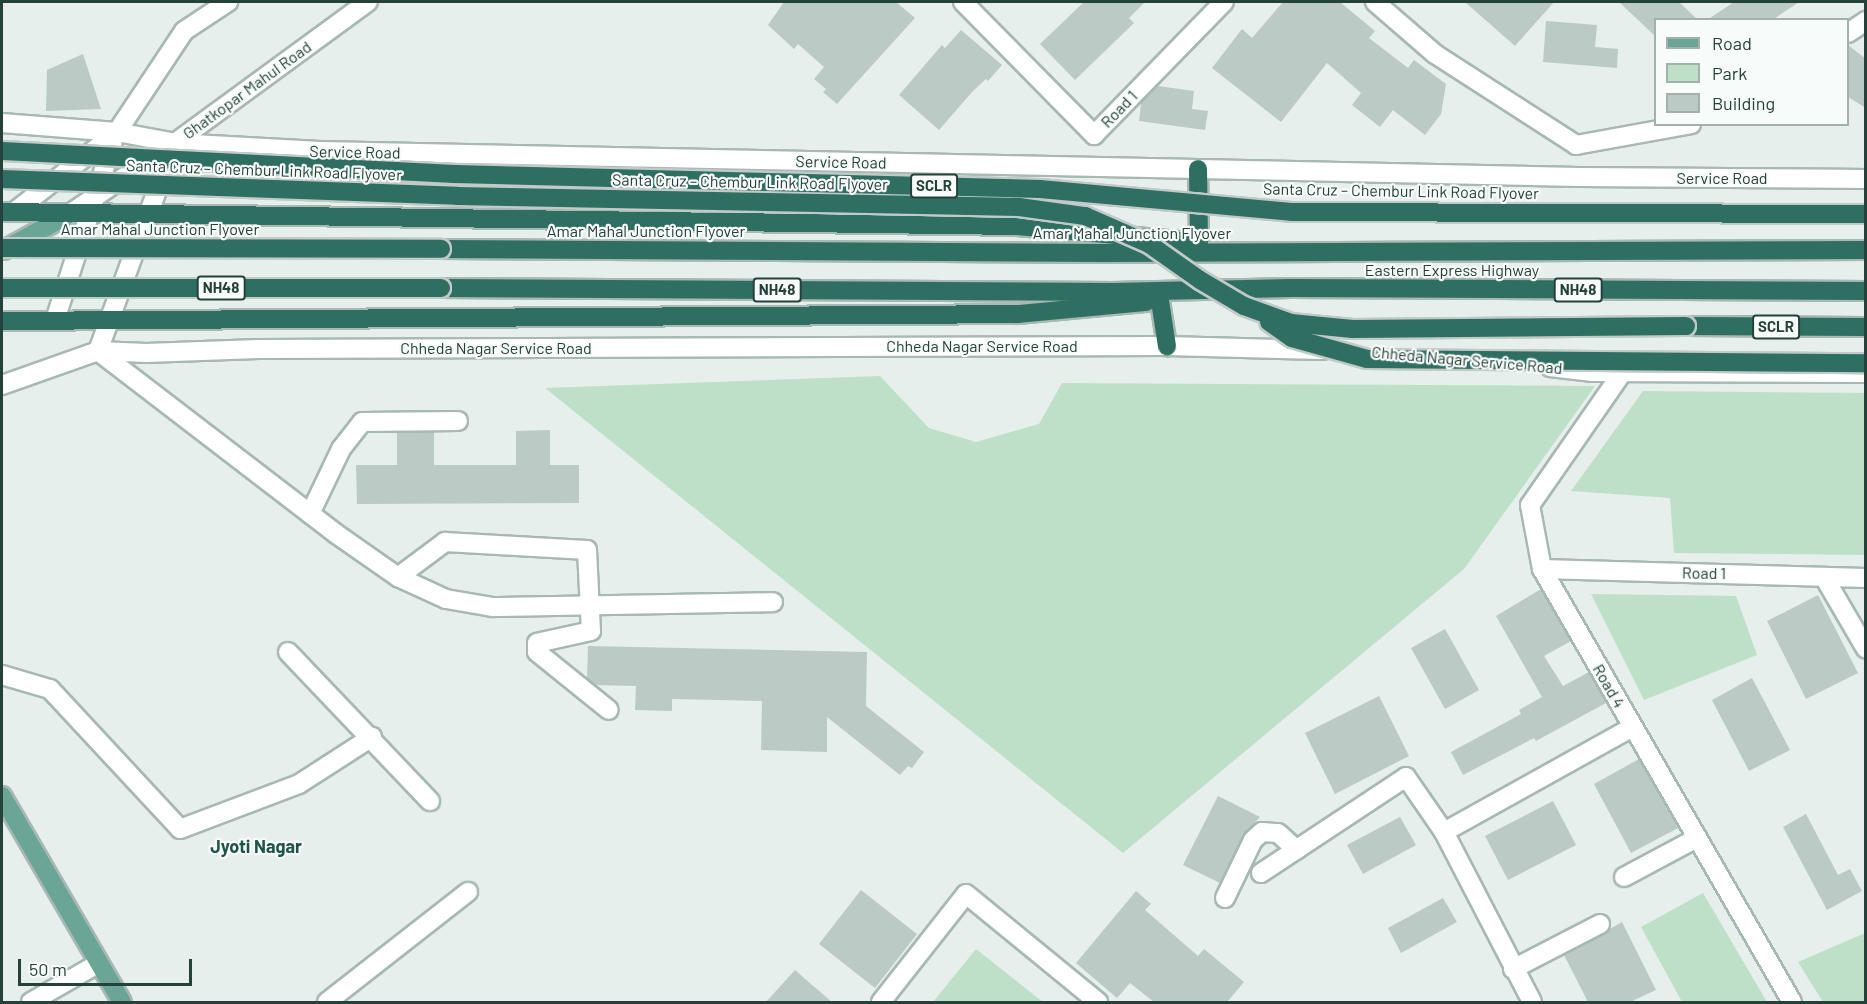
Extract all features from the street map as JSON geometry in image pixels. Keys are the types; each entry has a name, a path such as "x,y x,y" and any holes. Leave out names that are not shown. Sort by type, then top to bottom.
{"highway":[{"name":"Santa Cruz – Chembur Link Road Flyover","path":"2,151 466,175 1040,189 1291,212 1866,214"},
{"path":"1198,169 1199,243"},
{"name":"Santa Cruz – Chembur Link Road Flyover","path":"2,179 457,196 1019,207 1085,216 1149,244 1200,280 1244,306 1291,323 1353,329 1866,327"},
{"path":"6,215 68,214 92,207 148,216 1018,226 1291,251"},
{"name":"Amar Mahal Junction Flyover","path":"2,250 1291,251"},
{"name":"Eastern Express Highway","path":"1291,251 1866,250"},
{"name":"NH48","path":"2,288 1102,292 1291,288"},
{"path":"2,321 1018,314 1291,288"},
{"name":"Eastern Express Highway","path":"1291,288 1866,291"},
{"path":"1160,301 1167,346"},
{"path":"1244,306 1292,338 1367,359 1866,363"}],"main road":[{"path":"2,250 68,214"},
{"path":"2,796 122,1002"}],"street":[{"path":"55,320 117,132 184,31 228,2"},
{"name":"Ghatkopar Mahul Road","path":"92,207 175,143 368,2"},
{"name":"Road 1","path":"963,2 1094,135 1224,2"},
{"path":"1376,2 1435,54 1576,145 1680,126"},
{"path":"1849,32 1866,21"},
{"name":"Service Road","path":"2,123 117,132 175,143 320,151 1579,177 1866,179"},
{"path":"6,215 117,132"},
{"path":"2,385 98,351 175,143"},
{"path":"1576,145 1579,177"},
{"name":"Chheda Nagar Service Road","path":"98,351 147,353 258,349 1167,346 1411,353 1593,372 1624,370 1866,373"},
{"path":"98,351 310,514 398,577 446,599 493,607 773,602"},
{"name":"Road 4","path":"1624,370 1530,505 1542,569 1792,1002"},
{"path":"310,514 341,449 362,422 458,421"},
{"path":"398,577 445,542 587,550 591,632 537,643 537,652 609,710"},
{"name":"Road 1","path":"1542,569 1866,578"},
{"path":"1824,577 1866,649"},
{"path":"288,652 372,737 430,801"},
{"path":"2,675 50,689 180,829 298,784 372,737"},
{"path":"1444,832 1633,727"},
{"path":"1261,873 1406,777 1444,832 1532,1002"},
{"path":"1225,898 1253,840 1262,832 1278,833 1297,850"},
{"path":"1624,877 1697,838"},
{"path":"327,1002 468,892"},
{"path":"881,1002 966,894 1098,1002"},
{"path":"1513,969 1600,924"},
{"path":"32,1002 99,963"}],"green space":[{"path":"880,376 929,428 976,442 1039,424 1062,383 1595,386 1464,569 1123,853 545,388"},
{"path":"1643,391 1865,393 1865,555 1674,553 1670,498 1571,491"},
{"path":"1591,594 1736,596 1757,655 1644,700"},
{"path":"1703,893 1767,1002 1682,1002 1641,927"},
{"path":"1865,933 1865,1002 1823,1002 1798,962"},
{"path":"976,949 1043,1002 933,1002"}],"building":[{"path":"784,2 896,2 915,18 837,104 823,92 826,89 814,79 824,67 798,44 794,49 768,25"},
{"path":"1084,2 1145,2 1129,18 1134,23 1075,80 1040,44"},
{"path":"1283,2 1340,2 1375,31 1369,38 1408,68 1414,60 1446,84 1441,114 1425,135 1393,110 1380,127 1352,105 1361,93 1327,63 1281,122 1212,68 1242,29 1252,38"},
{"path":"1465,2 1554,2 1515,46"},
{"path":"1619,2 1679,2 1696,18 1654,18 1654,35"},
{"path":"1734,2 1799,2 1775,18 1710,18"},
{"path":"1546,21 1597,25 1595,47 1618,49 1617,68 1543,62"},
{"path":"961,30 1002,65 988,81 986,79 973,91 939,130 899,95 942,45 945,48"},
{"path":"1849,46 1866,59 1866,108 1849,98"},
{"path":"83,54 101,109 46,111 47,70"},
{"path":"1158,86 1194,91 1192,109 1208,111 1205,130 1139,121 1141,103"},
{"path":"550,430 550,465 579,465 579,503 357,504 356,465 397,465 397,433 434,432 434,465 516,465 516,431"},
{"path":"1541,589 1571,641 1544,656 1563,686 1589,672 1606,703 1536,741 1534,738 1463,775 1451,752 1521,714 1519,710 1542,697 1496,616"},
{"path":"1818,595 1858,673 1806,699 1767,621"},
{"path":"1445,629 1479,690 1445,709 1411,648"},
{"path":"588,646 867,652 866,706 924,752 912,768 908,766 900,775 827,717 827,752 761,750 762,701 672,699 672,711 635,710 636,686 595,685 587,678"},
{"path":"1752,678 1790,750 1749,771 1712,700"},
{"path":"1379,696 1409,756 1335,794 1305,733"},
{"path":"1639,759 1678,828 1631,853 1594,784"},
{"path":"1218,796 1260,817 1243,835 1220,883 1183,865"},
{"path":"1553,801 1576,845 1508,880 1485,836"},
{"path":"1806,814 1838,875 1850,869 1862,891 1827,910 1783,827"},
{"path":"1400,817 1416,845 1363,874 1347,845"},
{"path":"861,890 917,934 875,988 819,944"},
{"path":"1136,891 1151,904 1145,910 1198,956 1204,949 1244,982 1227,1002 1154,1002 1130,983 1117,998 1076,963"},
{"path":"1443,898 1457,922 1401,953 1388,928"},
{"path":"1622,922 1656,990 1630,1002 1588,1002 1564,955"},
{"path":"795,970 804,978 832,1002 766,1002"}],"district":[{"name":"Jyoti Nagar","path":"256,846"}]}
